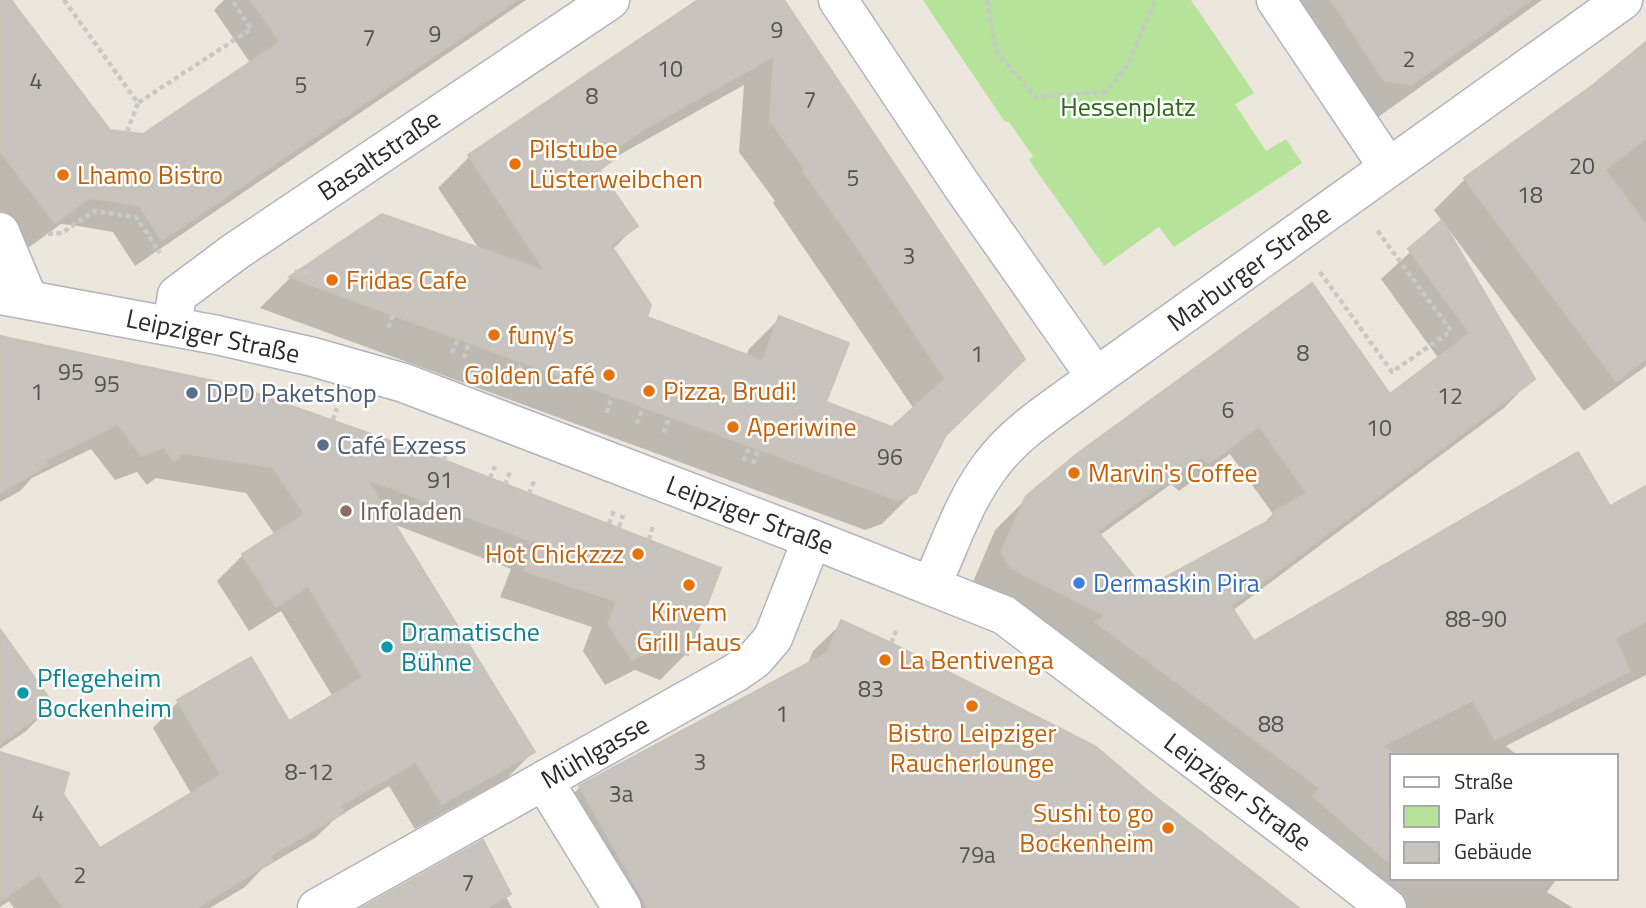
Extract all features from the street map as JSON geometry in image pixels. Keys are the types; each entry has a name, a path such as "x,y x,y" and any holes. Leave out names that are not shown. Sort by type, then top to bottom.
{"street":[{"name":"Basaltstraße","path":"172,326 177,295 236,251 610,0"},
{"path":"838,0 960,184 1096,377"},
{"path":"1276,0 1388,167"},
{"name":"Marburger Straße","path":"931,586 961,518 992,463 1021,435 1096,377 1623,0"},
{"path":"0,232 14,297"},
{"name":"Leipziger Straße","path":"14,297 172,326 313,357 404,383 812,538 1004,615 1387,908"},
{"name":"Mühlgasse","path":"317,908 735,673 755,659 773,638 812,538"},
{"path":"546,779 553,796 622,908"}],"path":[{"path":"64,0 138,103"},
{"path":"127,132 138,103 251,29 232,0"},
{"path":"987,0 996,51 1035,97 1105,92 1125,69 1156,0"},
{"path":"44,234 62,233 94,211 136,217 167,263"},
{"path":"1315,265 1392,372 1451,331 1373,224"},
{"path":"295,272 310,273"},
{"path":"388,327 393,315"},
{"path":"452,353 457,339"},
{"path":"464,358 469,343"},
{"path":"516,378 522,362"},
{"path":"607,413 612,395"},
{"path":"637,424 643,407"},
{"path":"664,433 669,417"},
{"path":"443,460 451,441"},
{"path":"744,461 749,446"},
{"path":"753,464 758,450"},
{"path":"506,485 512,464"},
{"path":"530,494 537,473"},
{"path":"609,524 617,504"},
{"path":"649,540 656,519"},
{"path":"706,607 730,616"},
{"path":"891,643 896,631"}],"green space":[{"name":"Hessenplatz","path":"923,0 1191,0 1254,93 1235,104 1266,151 1286,139 1302,163 1174,247 1159,227 1104,266 1029,160 1033,156 1009,122 1005,122"}],"building":[{"path":"0,0 11,0 110,130 143,134 280,42 251,0 517,0 162,240 140,206 106,200 89,198 55,223 0,151"},
{"path":"698,0 784,0 1025,359 946,435 916,493 897,500 289,277 382,214 545,271 468,155","holes":["774,56 770,121 945,379 892,427 826,402 849,343 779,316 763,361 647,317 651,305 611,245 638,226 599,170 613,160 608,154 643,130"]},
{"path":"1331,0 1531,0 1411,85 1384,80"},
{"path":"1646,42 1646,138 1605,170 1646,225 1646,359 1616,381 1464,178 1593,85"},
{"path":"1442,220 1535,379 1231,606 1254,641 1578,452 1610,506 1646,486 1646,621 1615,638 1630,671 1495,740 1473,700 1382,746 1392,753 1390,863 1313,796 1320,788 1095,622 1106,616 1011,568 1001,552 1026,496 1078,453 1312,283 1390,394 1470,333 1408,249","holes":["1259,426 1307,493 1273,512 1272,519 1144,589 1097,531 1202,456 1209,463"]},
{"path":"0,336 233,385 444,460 721,568 688,655 662,645 632,660 608,624 617,601 524,571 536,543 367,479 535,752 442,804 416,762 340,806 344,813 270,856 273,861 196,908 63,908 39,874 0,901 0,752 69,773 63,794 100,848 221,775 177,700 251,657 289,721 363,677 308,586 276,607 242,554 305,514 272,467 183,453 174,461 164,447 141,456 118,424 45,460 48,465 0,493"},
{"path":"841,620 1095,746 1148,791 1299,908 648,908 579,786 827,653"},
{"name":"Pflegeheim Bockenheim","path":"0,629 54,705 0,744"},
{"path":"483,840 511,894 486,908 362,908"}],"place":[{"name":"Pilstube Lüsterweibchen","path":"515,164"},
{"name":"Lhamo Bistro","path":"63,175"},
{"name":"Fridas Cafe","path":"332,280"},
{"name":"funy‘s","path":"494,335"},
{"name":"Golden Café","path":"609,375"},
{"name":"Pizza, Brudi!","path":"649,391"},
{"name":"DPD Paketshop","path":"192,393"},
{"name":"Aperiwine","path":"733,427"},
{"name":"Café Exzess","path":"323,445"},
{"name":"Marvin's Coffee","path":"1074,473"},
{"name":"Infoladen","path":"346,511"},
{"name":"Hot Chickzzz","path":"638,554"},
{"name":"Dermaskin Pira","path":"1079,583"},
{"name":"Kirvem Grill Haus","path":"689,585"},
{"name":"Dramatische Bühne","path":"387,647"},
{"name":"La Bentivenga","path":"885,660"},
{"name":"Pflegeheim Bockenheim","path":"23,693"},
{"name":"Bistro Leipziger Raucherlounge","path":"972,706"},
{"name":"Sushi to go Bockenheim","path":"1168,828"}]}
